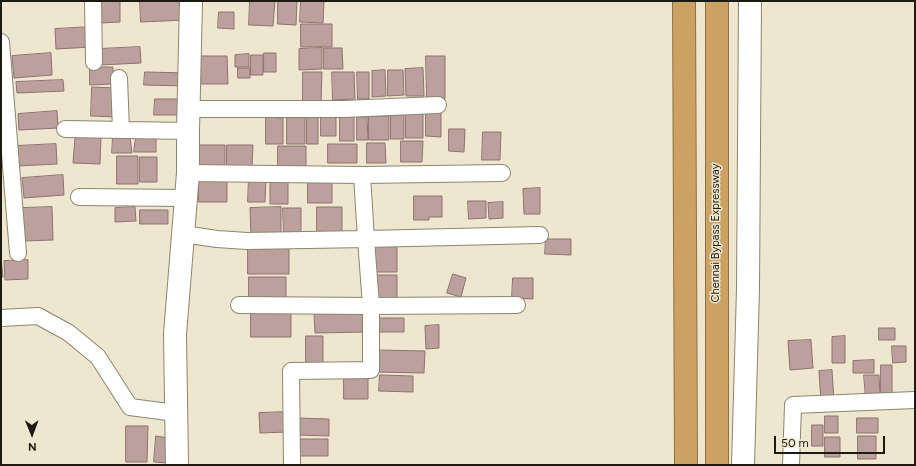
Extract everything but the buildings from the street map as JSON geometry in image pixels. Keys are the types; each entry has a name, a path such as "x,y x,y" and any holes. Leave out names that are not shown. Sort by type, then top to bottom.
{"highway":[{"path":"684,1 686,465"},
{"name":"Chennai Bypass Expressway","path":"717,1 717,465"}],"street":[{"path":"93,1 94,62"},
{"path":"177,465 175,334 188,173 191,1"},
{"path":"743,465 748,289 750,1"},
{"path":"1,42 18,253"},
{"path":"119,78 121,130"},
{"path":"189,109 344,109 438,105"},
{"path":"65,129 188,131"},
{"path":"188,173 362,175 502,172"},
{"path":"292,465 291,371 371,370 370,306 362,175"},
{"path":"78,197 186,198"},
{"path":"183,234 247,241 540,235"},
{"path":"238,305 517,305"},
{"path":"1,318 38,316 69,333 98,358 130,407 176,413"},
{"path":"791,465 793,405 915,400"}]}
